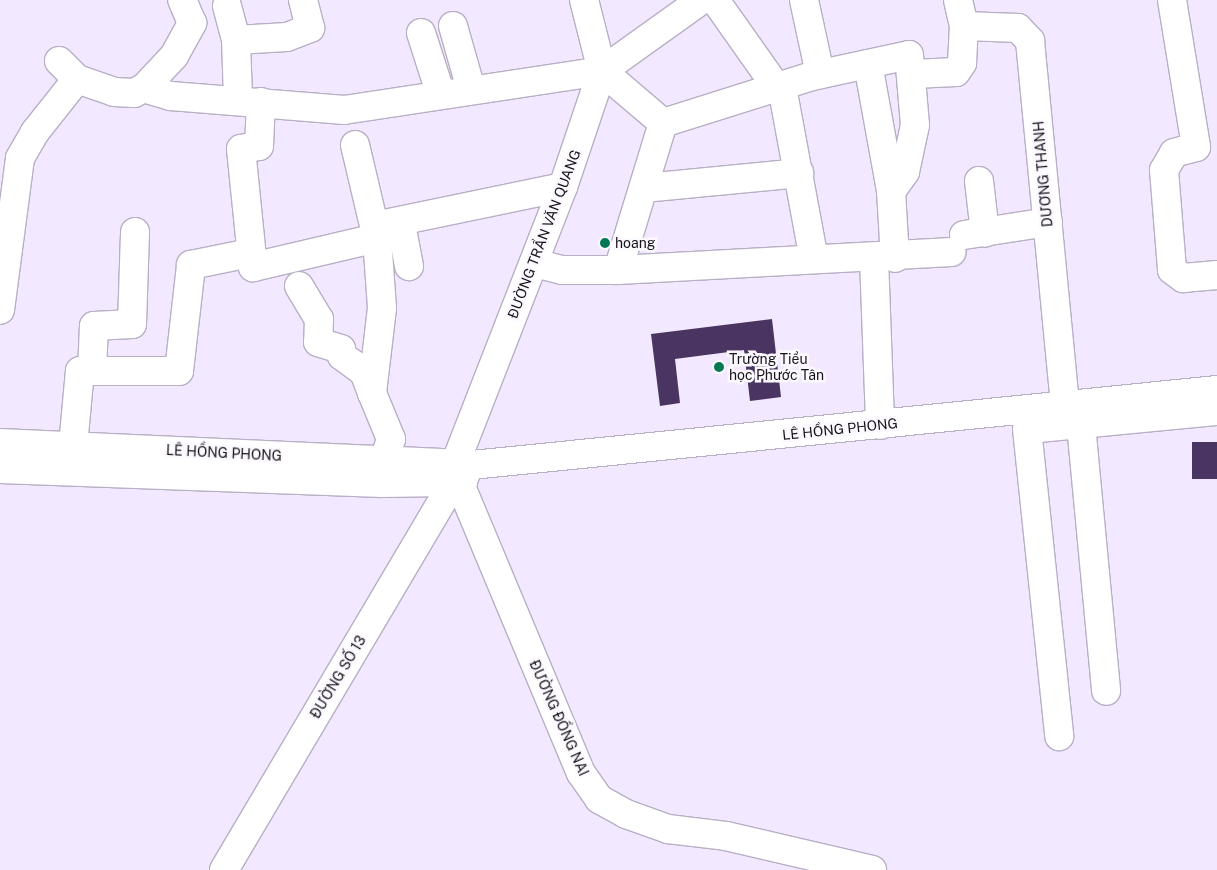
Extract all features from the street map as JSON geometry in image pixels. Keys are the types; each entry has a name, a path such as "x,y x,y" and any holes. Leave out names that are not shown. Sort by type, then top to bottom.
{"street":[{"path":"236,40 287,37 310,28 303,0"},
{"path":"584,0 602,71 663,123"},
{"path":"714,0 779,87 799,173 814,259"},
{"path":"804,0 820,74"},
{"path":"1172,0 1206,146 1174,153 1164,170 1172,270 1183,278 1217,275"},
{"path":"144,88 172,96 250,100 344,110 471,89 602,71 691,3"},
{"path":"0,310 5,229 20,158 68,70 114,92 134,93 144,88 174,56 187,11 214,21 227,6 236,40 259,146 241,149 250,254 253,267 384,229 563,187"},
{"path":"663,123 820,74 868,64 911,65 956,72 962,63 961,13"},
{"name":"DƯƠNG THANH","path":"961,13 1018,28 1030,41 1048,222 1071,419 1106,691"},
{"path":"453,26 471,89"},
{"path":"421,33 441,95"},
{"path":"868,64 891,191"},
{"path":"880,425 874,258 891,191 905,172 915,125 911,65"},
{"name":"ĐƯỜNG TRẦN VĂN QUANG","path":"456,475 563,187 602,71"},
{"path":"618,270 663,123"},
{"path":"355,145 384,229 409,266"},
{"path":"0,154 18,174"},
{"path":"644,188 799,173"},
{"path":"967,240 979,181"},
{"path":"534,263 562,270 618,270 814,259 874,258 1048,222"},
{"path":"372,393 382,308 384,229"},
{"path":"73,446 94,326 132,324 135,232"},
{"path":"86,371 179,371 191,265 250,254"},
{"path":"299,286 319,319 318,342 341,349 342,356 364,372 391,439 384,460"},
{"name":"LÊ HỒNG PHONG","path":"0,443 384,460 456,475 1027,429 1217,390"},
{"name":"LÊ HỒNG PHONG","path":"0,470 382,483 880,425 1071,419 1217,411"},
{"path":"1027,429 1059,736"},
{"name":"ĐƯỜNG SỐ 13","path":"224,870 456,475"},
{"name":"ĐƯỜNG ĐỒNG NAI","path":"456,475 581,773 599,799 626,814 668,829 726,836 872,870"}],"building":[{"path":"772,319 781,397 750,401 744,350 675,359 680,403 660,406 651,334"},
{"path":"1192,442 1217,442 1217,479 1192,479"}],"place":[{"name":"hoang","path":"605,243"},
{"name":"Trường Tiểu học Phước Tân","path":"719,367"}]}
